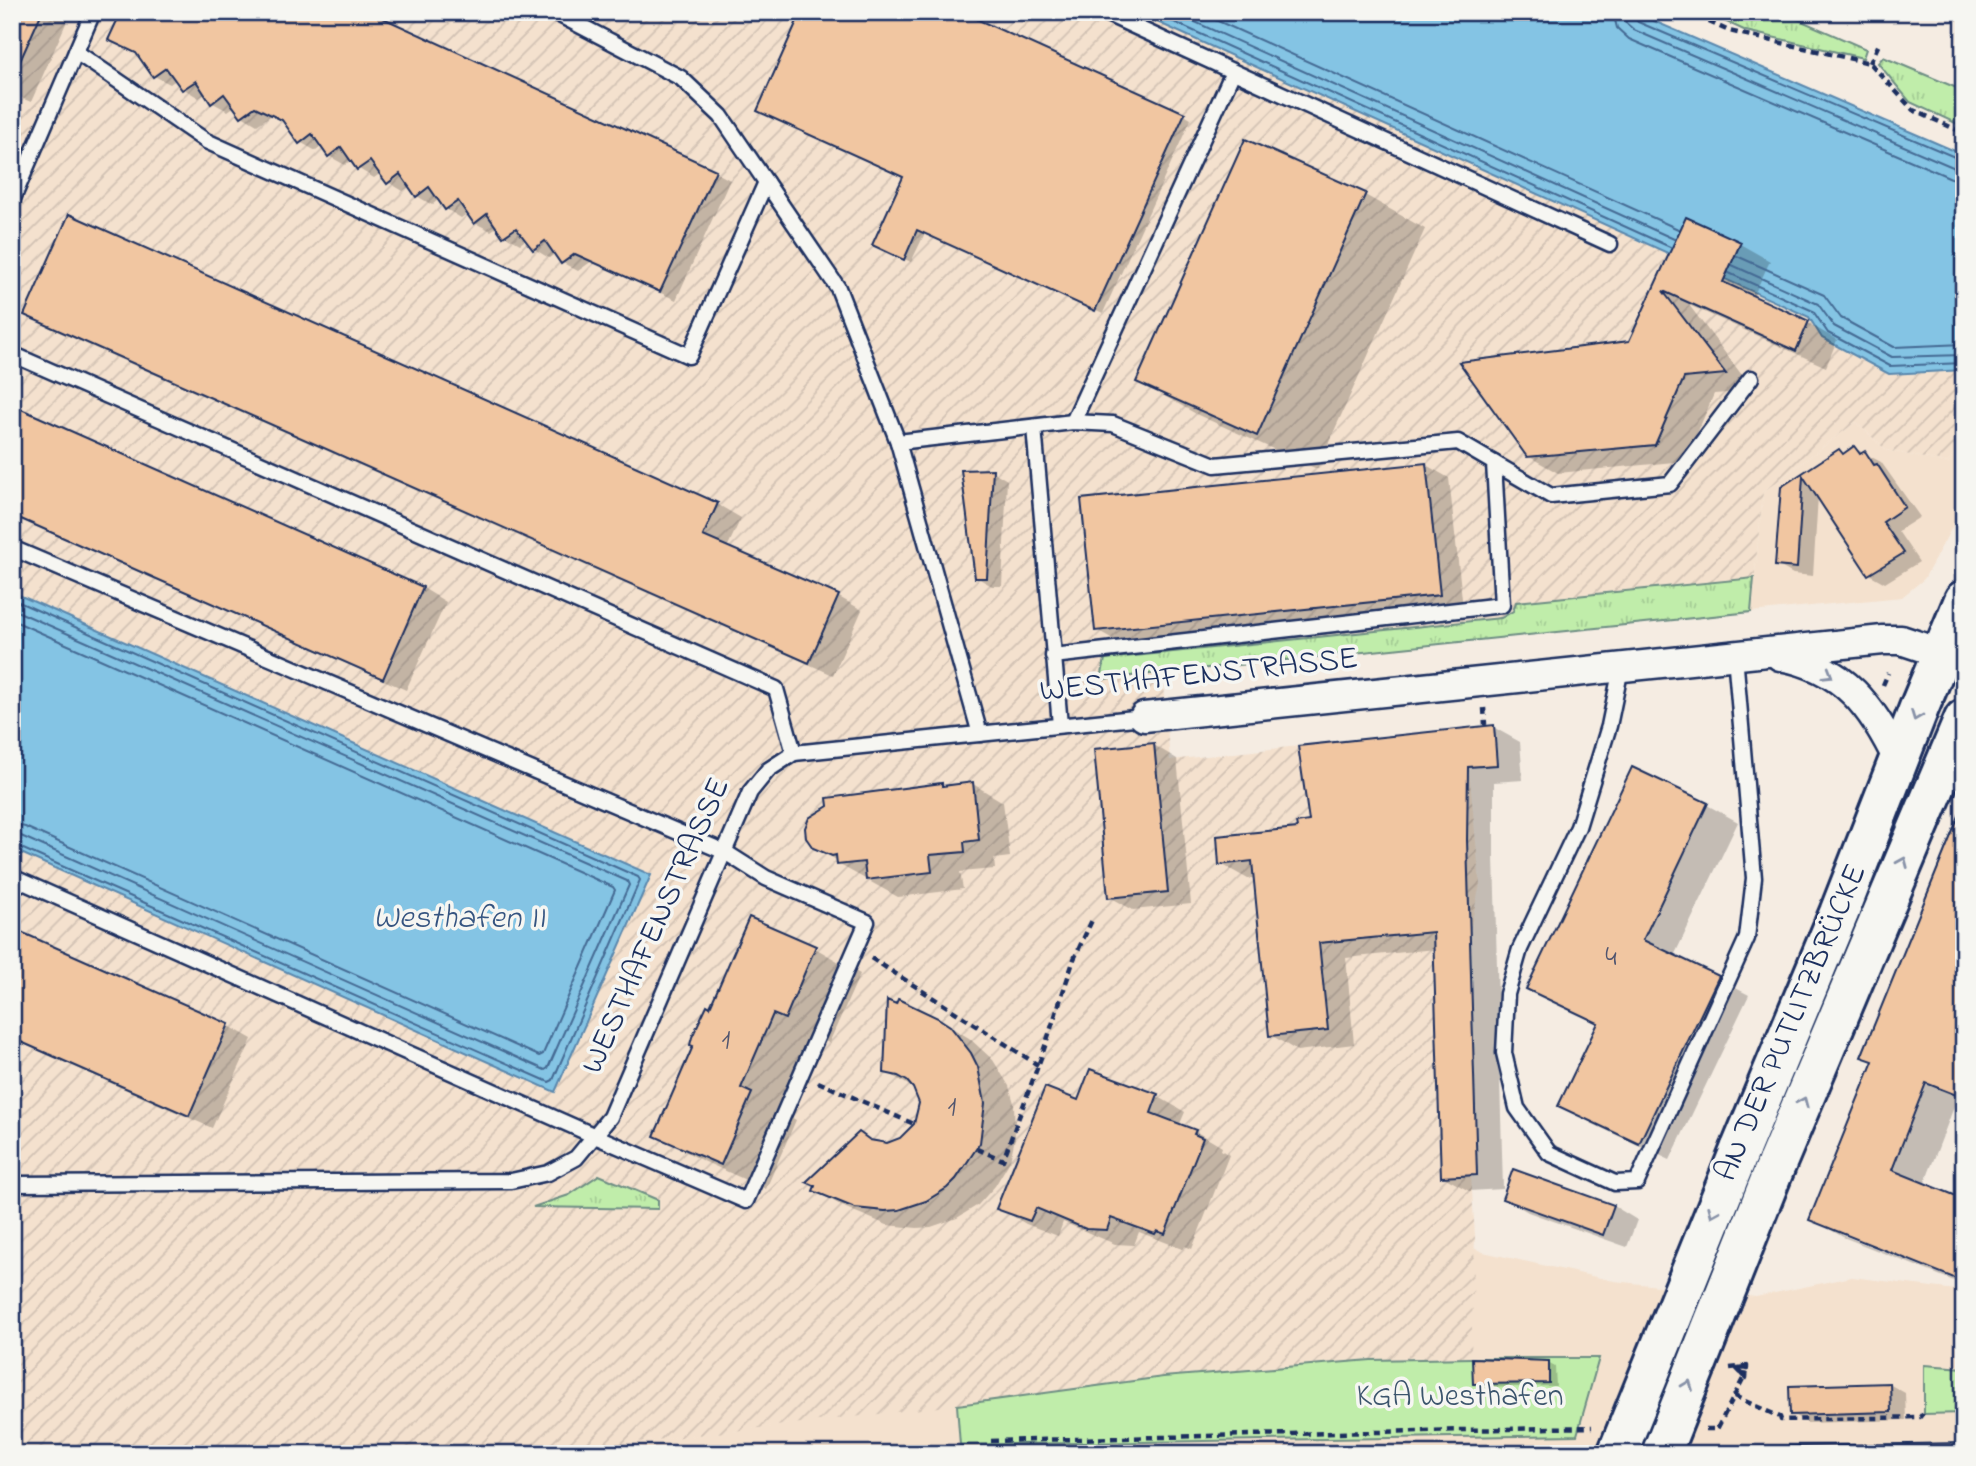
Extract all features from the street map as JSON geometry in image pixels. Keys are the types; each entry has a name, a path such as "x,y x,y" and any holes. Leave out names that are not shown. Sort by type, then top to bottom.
{"main road":[{"name":"AN DER PUTLITZBRÜCKE","path":"1619,1450 1899,762 1953,657 1964,600"},
{"name":"AN DER PUTLITZBRÜCKE","path":"1662,1451 1744,1243 1964,719"}],"street":[{"name":"WESTHAFENSTRASSE","path":"1143,717 1883,640 1901,640 1953,657"},
{"name":"WESTHAFENSTRASSE","path":"1764,654 1820,668 1842,682 1861,698 1872,712 1899,762"}],"lane":[{"path":"12,201 18,175 93,12"},
{"path":"554,12 681,78 721,116 838,288 898,442 980,734"},
{"path":"1103,12 1610,244"},
{"path":"76,52 206,141 689,356 766,182"},
{"path":"1073,422 1233,72"},
{"path":"12,354 776,689 794,753"},
{"path":"898,442 1073,422 1113,424 1215,465 1458,442 1552,496 1670,484 1751,378"},
{"path":"1034,427 1060,725"},
{"path":"1053,656 1502,606 1494,463"},
{"path":"12,548 725,852 766,878 867,922 746,1201 12,877"},
{"path":"1620,668 1609,726 1578,827 1520,949 1507,994 1504,1053 1517,1108 1549,1153 1615,1183 1637,1182 1747,938 1754,878 1735,656"},
{"name":"WESTHAFENSTRASSE","path":"12,1184 512,1181 548,1173 576,1158 610,1117 750,792 768,770 794,753 1143,717"}],"path":[{"path":"1687,12 1729,31 1870,63 1913,110 1964,133"},
{"path":"1870,63 1879,44"},
{"path":"977,1149 1003,1160 1074,959 1093,918"},
{"path":"856,948 1038,1065"},
{"path":"801,1074 914,1124"},
{"path":"1729,1368 1747,1366 1746,1378 1737,1369 1747,1368 1745,1377 1738,1369 1746,1368 1745,1376"},
{"path":"1734,1396 1780,1417 1781,1420 1920,1417 1923,1413"},
{"path":"991,1441 1584,1427"}],"shaded area":[{"path":"12,12 1135,12 1810,317 1823,338 1889,374 1964,370 1964,439 1948,463 1886,450 1856,422 1763,492 1751,612 1162,674 1170,760 1465,728 1480,884 1466,948 1471,1176 1475,1236 1471,1358 1371,1360 1163,1377 957,1405 553,1452 12,1453"},
{"path":"1856,422 1886,450 1948,463 1964,439 1964,505 1924,579 1902,597 1751,612 1763,492"},
{"path":"1373,1206 1483,1252 1614,1281 1756,1297 1852,1277 1964,1291 1964,1368 1924,1365 1924,1413 1964,1413 1964,1454 186,1454 553,1452 870,1414"}],"green space":[{"path":"1705,12 1781,12 1866,49 1863,58 1746,31"},
{"path":"1883,57 1964,91 1964,127 1910,102 1878,63"},
{"path":"1754,578 1751,612 1101,679 1105,659 1501,618 1513,611 1516,602"},
{"path":"599,1175 658,1200 658,1209 533,1207 569,1195"},
{"name":"KGA Westhafen","path":"1599,1358 1577,1435 960,1445 957,1405 1163,1377 1371,1360"},
{"path":"1924,1365 1964,1368 1964,1413 1924,1414"}],"water":[{"path":"1135,12 1633,12 1964,155 1964,370 1889,374 1822,338 1809,317"},
{"name":"Westhafen II","path":"12,592 651,875 555,1092 12,849"}],"building":[{"path":"12,12 42,12 12,79"},
{"path":"121,12 370,12 716,170 660,292 575,254 561,264 545,241 533,250 516,228 503,237 487,214 474,224 458,201 445,210 429,187 416,197 400,174 387,184 370,161 357,170 341,147 328,157 312,134 299,144 282,120 255,107 241,117 224,94 211,104 196,81 182,90 166,68 153,77 136,53 108,40"},
{"path":"801,12 961,12 1185,113 1095,311 917,230 904,260 872,245 903,177 757,111"},
{"path":"1245,139 1366,193 1257,436 1136,382"},
{"path":"69,214 718,503 703,536 839,595 809,663 24,315"},
{"path":"1686,217 1741,242 1723,282 1809,321 1796,351 1663,291 1726,374 1684,378 1655,445 1527,457 1459,362 1629,341"},
{"path":"12,405 423,587 383,679 12,515"},
{"path":"1854,446 1860,454 1865,451 1874,465 1877,464 1905,507 1883,522 1904,553 1868,575 1803,476 1797,568 1775,566 1781,487 1839,449 1843,454"},
{"path":"1426,463 1440,595 1095,631 1081,499"},
{"path":"993,469 987,578 975,578 961,470"},
{"path":"1494,725 1497,765 1468,767 1467,840 1477,1175 1441,1177 1433,932 1319,943 1328,1030 1269,1036 1252,861 1219,865 1217,836 1297,828 1296,823 1309,821 1298,746"},
{"path":"1154,743 1168,892 1108,898 1094,749"},
{"path":"1632,767 1708,803 1643,940 1719,976 1639,1144 1558,1106 1598,1023 1526,989"},
{"path":"973,782 979,840 964,842 965,852 930,855 932,872 866,880 864,862 837,865 836,855 832,856 813,848 806,838 805,828 809,818 828,806 827,798 942,783 942,786"},
{"path":"1963,806 1964,1098 1926,1083 1892,1170 1964,1199 1964,1282 1809,1220 1873,1061 1861,1057"},
{"path":"749,917 816,946 785,1019 773,1014 741,1088 752,1093 721,1165 654,1136 693,1046 690,1045 692,1037 707,1005 710,1007"},
{"path":"12,928 229,1024 189,1116 12,1038"},
{"path":"898,999 950,1026 971,1053 978,1067 985,1103 980,1143 956,1179 926,1201 899,1210 855,1208 813,1191 815,1186 806,1182 859,1132 870,1140 887,1143 900,1138 914,1124 919,1103 913,1088 898,1076 884,1073 887,1000 896,1004"},
{"path":"1090,1069 1158,1094 1151,1113 1196,1130 1194,1134 1203,1138 1165,1234 1157,1231 1155,1234 1111,1218 1107,1230 1086,1229 1036,1208 1030,1221 996,1209 1045,1087 1078,1100"},
{"path":"1513,1169 1614,1205 1603,1235 1502,1199"},
{"path":"1472,1358 1549,1361 1549,1383 1473,1384"},
{"path":"1890,1383 1891,1412 1790,1415 1789,1386"}],"tram line":[{"path":"1346,1454 1964,1443"}]}
